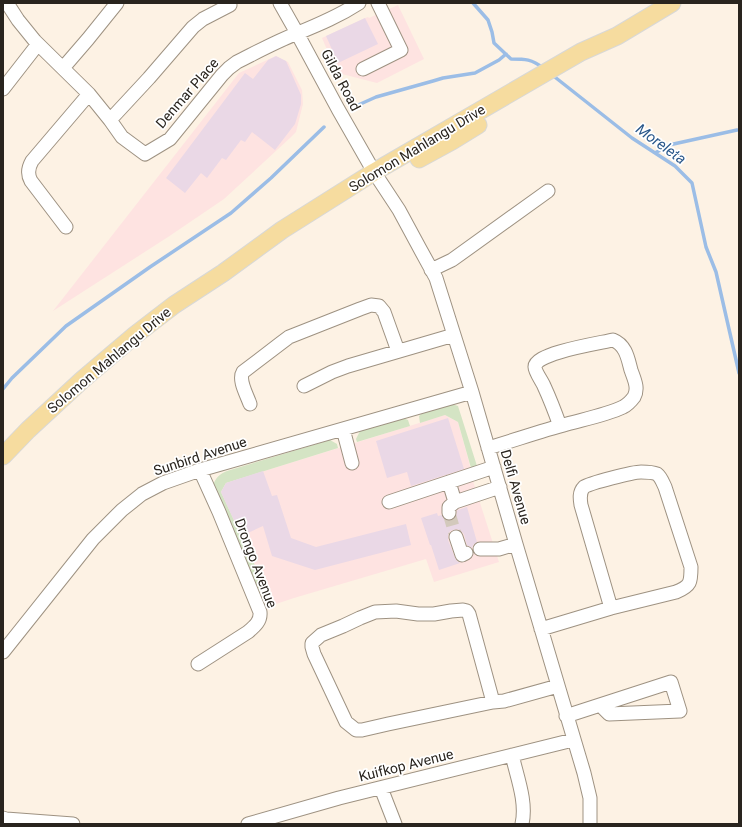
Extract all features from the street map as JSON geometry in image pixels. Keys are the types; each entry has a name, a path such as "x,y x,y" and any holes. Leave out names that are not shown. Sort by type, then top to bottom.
{"main road":[{"name":"Solomon Mahlangu Drive","path":"3,456 28,430 82,380 135,335 174,305 223,273 292,236 377,177 452,141 534,85 672,3"}],"street":[{"path":"63,68 117,3"},
{"name":"Gilda Road","path":"280,3 377,177"},
{"name":"Denmar Place","path":"110,120 122,137 145,154 170,139 222,75 233,64 297,33 331,20 359,3"},
{"path":"363,69 401,50 378,3"},
{"path":"11,5 18,20 38,44 88,94 110,120 194,27 203,20 230,5"},
{"path":"3,89 38,44"},
{"path":"66,227 28,177 28,171 32,161 88,94"},
{"name":"Delfi Avenue","path":"377,177 398,210 436,278 472,392 573,740 584,773 590,798 590,824"},
{"path":"431,270 452,260 548,191"},
{"path":"250,404 241,380 243,372 289,337 371,305 379,306 384,312 398,351"},
{"path":"304,386 348,366 454,335"},
{"path":"488,448 617,409 630,402 636,389 628,358 619,342 613,340 556,352 537,361 535,368 544,385 560,426"},
{"name":"Sunbird Avenue","path":"3,652 93,539 122,510 142,494 163,483 200,470 472,392"},
{"path":"343,429 352,463"},
{"path":"389,502 494,467"},
{"name":"Drongo Avenue","path":"198,664 248,632 260,620 261,616 200,470"},
{"path":"541,629 612,608 676,592 685,588 689,584 691,578 691,567 665,487 657,474 640,472 601,481 585,486 580,493 581,505 612,608"},
{"path":"449,482 452,507 500,487"},
{"path":"456,537 462,555 466,554"},
{"path":"480,549 499,549 516,544"},
{"path":"493,702 469,614 464,610 426,614 396,611 375,612 321,635 312,643 314,654 346,722 356,730 504,701 558,686"},
{"path":"566,716 671,682 680,711 609,714 600,705"},
{"name":"Kuifkop Avenue","path":"248,824 339,798 573,740"},
{"path":"512,755 523,804 524,816 522,824"},
{"path":"381,788 395,824"},
{"path":"3,818 73,824"}],"shaded area":[{"path":"398,5 424,59 377,83 342,74 334,66 322,38 365,18 369,18"},
{"path":"276,56 288,62 302,90 303,104 296,132 224,199 53,311 239,73"},
{"path":"445,415 458,422 473,481 499,562 434,582 426,559 273,605 221,492 226,483"}],"green space":[{"path":"452,404 458,406 477,466 471,468 458,422 445,415 420,423 419,416 422,413"},
{"path":"403,418 408,420 410,426 357,442 356,439 360,431"},
{"path":"330,440 337,444 338,448 226,483 221,492 266,589 258,592 213,485 220,475 227,471"}],"building":[{"path":"365,18 378,44 338,63 326,36"},
{"path":"276,56 286,61 301,95 301,104 295,124 275,150 252,132 245,142 241,140 226,160 222,158 207,178 201,173 185,193 166,178 245,73 253,79 268,60"},
{"path":"448,418 464,469 411,486 407,472 387,478 376,441"},
{"path":"263,471 272,496 277,495 291,538 316,547 406,524 411,545 315,570 272,556 263,526 241,536 221,492 226,483"},
{"path":"467,507 477,542 472,548 467,545 464,534 461,531 457,529 450,531 448,540 455,558 460,563 439,570 421,518 437,513 438,516 442,515 445,520 449,521 456,517 458,510"}],"waterway":[{"name":"Moreleta","path":"473,3 488,20 494,43 511,59 528,60 543,68"},
{"path":"356,106 376,97 443,78 475,73 499,60 506,54"},
{"name":"Moreleta","path":"551,74 632,138 675,166 692,183 706,247 716,272 739,373"},
{"path":"3,389 12,378 66,326 150,267 231,213 271,178 324,127"},
{"path":"655,153 669,145 737,130"}],"tunnel":[{"path":"449,513 456,537"}]}
